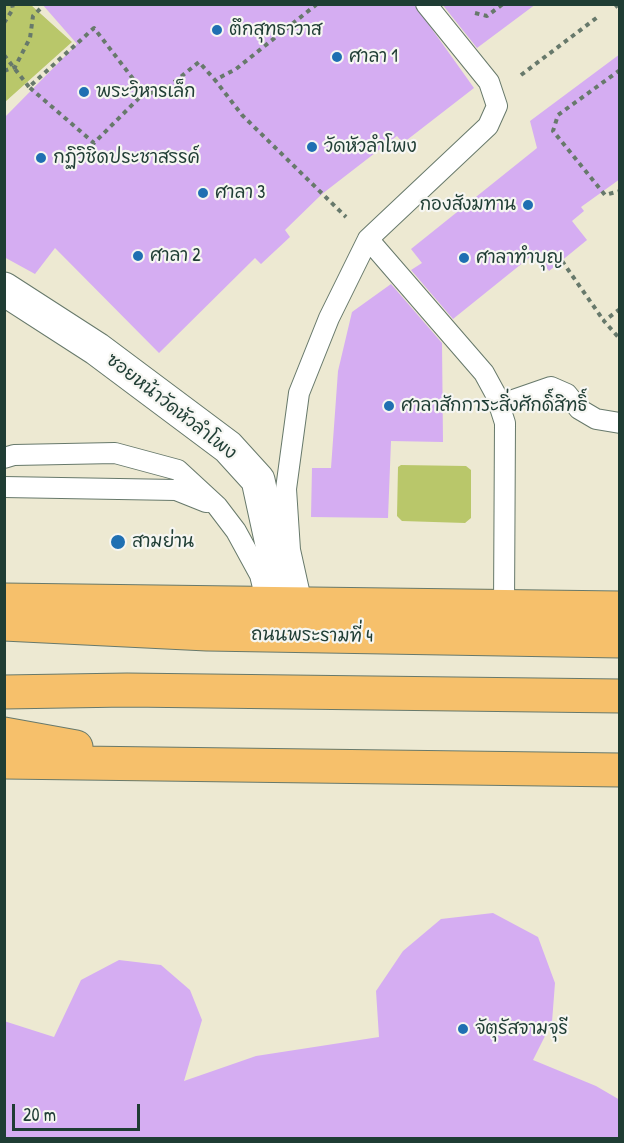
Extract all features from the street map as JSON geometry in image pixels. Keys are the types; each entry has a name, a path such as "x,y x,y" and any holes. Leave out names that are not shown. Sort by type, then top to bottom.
{"main road":[{"name":"ถนนพระรามที่ 4","path":"4,600 620,608"},
{"name":"ถนนพระรามที่ 4","path":"4,611 163,602"},
{"name":"ถนนพระรามที่ 4","path":"4,624 207,634 620,641"},
{"path":"4,692 127,690 620,696"},
{"path":"4,734 163,764"},
{"path":"4,762 620,770"}],"street":[{"name":"ซอยหน้าวัดหัวลำโพง","path":"4,289 97,349 228,447 243,463 258,480 285,604"}],"lane":[{"path":"285,604 290,550 286,489 299,393 329,318 368,238 488,126 497,106 489,82 426,4"},
{"path":"368,238 484,373 499,405 505,423 504,607"},
{"path":"499,405 551,387 567,394 579,409 596,419 620,423"},
{"path":"4,458 14,455 115,453 178,471 217,506 236,531 260,575 285,604"},
{"path":"4,487 176,490 217,506"}],"path":[{"path":"4,23 13,9 12,4"},
{"path":"216,80 236,69 317,4"},
{"path":"471,12 487,16 503,4"},
{"path":"615,4 620,10"},
{"path":"4,71 15,67 30,38 33,16 43,6"},
{"path":"493,96 599,16"},
{"path":"29,87 94,28 144,93"},
{"path":"4,56 29,87 94,143 144,93 162,92 199,62 216,80 242,115 368,238"},
{"path":"620,70 558,115 553,130 605,195 620,192"},
{"path":"562,261 604,321 620,339"},
{"path":"604,321 620,309"}],"green space":[{"path":"5,4 31,5 72,42 5,102"},
{"path":"401,465 466,466 471,470 471,518 465,523 402,521 397,516 398,467"}],"building":[{"path":"42,4 414,4 474,88 403,143 397,136 322,194 285,230 290,237 261,264 255,258 159,353 55,248 35,274 4,257 4,118 77,44"},
{"path":"442,4 536,4 477,48"},
{"path":"620,54 620,179 581,207 584,211 572,221 587,240 549,271 535,253 453,319 411,270 422,263 411,249 537,148 530,121"},
{"path":"391,284 442,343 443,442 391,441 388,518 311,517 312,468 331,468 338,371 352,312"},
{"name":"จัตุรัสจามจุรี","path":"493,913 538,937 555,983 552,1022 533,1060 596,1086 620,1100 620,1138 4,1138 4,1021 54,1037 81,980 119,960 161,965 190,990 202,1020 184,1081 256,1056 379,1037 376,991 403,951 441,919"}],"place":[{"name":"ตึกสุทธาวาส","path":"217,30"},
{"name":"ศาลา 1","path":"337,57"},
{"name":"พระวิหารเล็ก","path":"84,92"},
{"name":"วัดหัวลำโพง","path":"312,147"},
{"name":"กฏิวิชิดประชาสรรค์","path":"41,158"},
{"name":"ศาลา 3","path":"203,193"},
{"name":"กองสังฆทาน","path":"528,205"},
{"name":"ศาลา 2","path":"138,256"},
{"name":"ศาลาทำบุญ","path":"464,258"},
{"name":"ศาลาสักการะสิ่งศักดิ์สิทธิ์","path":"389,406"},
{"name":"สามย่าน","path":"118,542"},
{"name":"จัตุรัสจามจุรี","path":"463,1029"}]}
